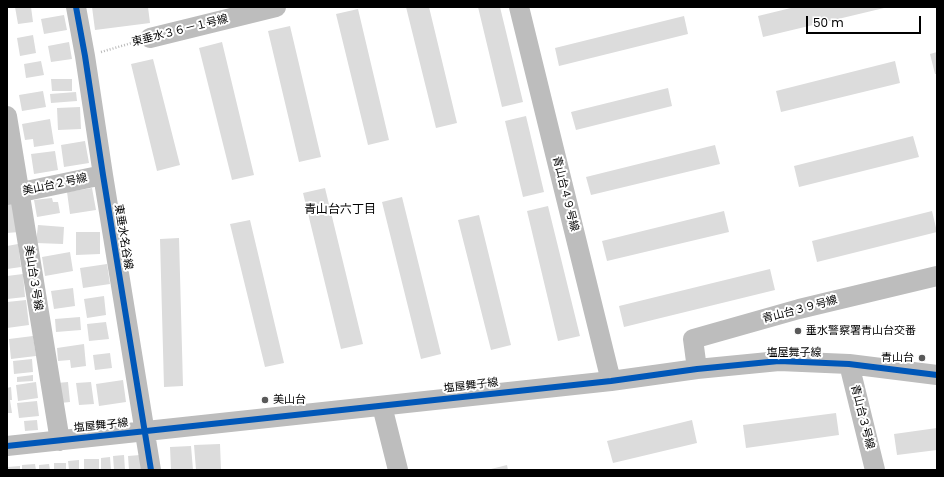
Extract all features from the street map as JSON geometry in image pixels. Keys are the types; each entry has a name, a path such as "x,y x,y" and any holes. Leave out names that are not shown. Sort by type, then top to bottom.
{"street":[{"name":"東垂水名谷線","path":"76,7 150,470"},
{"name":"東垂水３６－１号線","path":"150,38 276,7"},
{"name":"青山台４９号線","path":"519,7 611,381"},
{"name":"美山台３号線","path":"7,116 13,194 60,441"},
{"name":"美山台２号線","path":"13,194 103,175"},
{"name":"青山台３９号線","path":"697,369 693,339 799,310 937,276"},
{"name":"塩屋舞子線","path":"7,446 611,381 697,369 779,361 849,364 937,375"},
{"name":"青山台３号線","path":"849,364 875,470"},
{"path":"382,406 398,470"}],"building":[{"path":"15,7 31,7 33,22 18,24"},
{"path":"92,7 148,7 150,23 95,30"},
{"path":"406,7 429,7 457,123 436,128"},
{"path":"478,7 500,7 523,102 502,107"},
{"path":"795,7 884,8 763,37 758,16"},
{"path":"358,9 389,140 368,145 336,14"},
{"path":"64,15 67,30 44,34 41,19"},
{"path":"684,16 688,34 559,66 555,48"},
{"path":"290,26 321,157 299,162 268,31"},
{"path":"33,35 36,53 20,56 17,38"},
{"path":"69,42 72,59 51,62 48,46"},
{"path":"222,42 254,175 232,180 199,48"},
{"path":"937,52 937,74 935,74 930,54"},
{"path":"153,59 180,165 157,171 131,64"},
{"path":"41,61 44,75 26,78 24,64"},
{"path":"895,61 900,83 781,112 776,91"},
{"path":"51,79 72,79 72,91 52,91"},
{"path":"668,88 672,106 576,130 571,112"},
{"path":"43,91 46,107 22,111 19,95"},
{"path":"76,92 77,101 51,103 50,94"},
{"path":"80,107 81,129 58,130 57,108"},
{"path":"526,116 544,192 523,197 505,121"},
{"path":"50,119 54,144 34,147 33,139 25,140 22,124"},
{"path":"913,136 919,157 799,187 794,166"},
{"path":"85,141 89,163 64,167 61,145"},
{"path":"715,145 720,164 591,195 586,177"},
{"path":"55,151 58,170 34,174 31,154"},
{"path":"92,188 96,210 70,214 67,192"},
{"path":"325,188 363,344 341,349 303,193"},
{"path":"402,197 441,354 421,359 382,202"},
{"path":"52,198 53,202 58,202 60,213 37,217 34,200"},
{"path":"15,202 19,232 7,233 7,203"},
{"path":"548,206 580,336 558,341 527,211"},
{"path":"724,211 729,232 607,261 602,241"},
{"path":"932,211 937,232 817,262 812,241"},
{"path":"479,215 511,345 491,350 458,220"},
{"path":"250,220 284,363 265,367 230,224"},
{"path":"38,225 64,227 63,244 36,243"},
{"path":"76,232 100,232 100,254 76,255"},
{"path":"179,238 183,386 164,387 160,239"},
{"path":"18,244 21,267 7,269 7,246"},
{"path":"70,252 73,271 45,276 42,257"},
{"path":"107,264 110,284 83,288 80,268"},
{"path":"770,269 775,290 624,327 619,306"},
{"path":"23,274 25,297 7,299 7,276"},
{"path":"73,288 75,306 54,309 51,291"},
{"path":"104,296 106,315 87,318 84,299"},
{"path":"26,300 29,325 7,328 7,302"},
{"path":"80,317 81,330 56,332 55,319"},
{"path":"106,322 109,339 89,341 87,324"},
{"path":"33,336 36,356 11,359 9,339"},
{"path":"84,344 86,366 71,368 70,360 58,361 57,348"},
{"path":"110,353 112,368 95,370 93,355"},
{"path":"32,359 33,372 14,374 13,361"},
{"path":"33,375 33,381 17,382 17,377"},
{"path":"123,380 126,402 99,406 96,384"},
{"path":"36,382 38,398 18,401 16,385"},
{"path":"68,382 70,402 60,403 57,383"},
{"path":"91,382 94,404 79,405 76,383"},
{"path":"11,387 12,400 10,400 12,413 7,413 7,388"},
{"path":"37,401 39,416 19,418 17,403"},
{"path":"836,413 839,435 746,448 743,425"},
{"path":"37,420 38,430 25,431 24,421"},
{"path":"692,420 697,443 613,463 607,441"},
{"path":"937,428 937,450 897,455 894,434"},
{"path":"220,444 221,470 196,470 194,445"},
{"path":"191,446 193,470 171,470 170,447"},
{"path":"124,455 125,470 114,470 113,456"},
{"path":"140,455 141,470 129,470 128,456"},
{"path":"110,457 111,470 101,470 101,458"},
{"path":"84,459 99,459 99,470 84,470"},
{"path":"79,460 79,470 69,470 68,461"},
{"path":"54,463 66,463 66,470 54,470"},
{"path":"35,464 36,470 22,470 22,465"},
{"path":"49,464 50,470 39,470 39,465"},
{"path":"507,465 508,470 491,470 491,469"},
{"path":"20,466 20,470 7,470 7,467"}],"cycle path":[{"path":"76,7 151,470"},
{"path":"7,446 611,381 697,369 779,361 849,364 937,375"}],"place":[{"name":"垂水警察署青山台交番","path":"798,331"},
{"name":"青山台","path":"922,358"},
{"name":"美山台","path":"265,400"}],"district":[{"name":"青山台六丁目","path":"340,210"}]}
